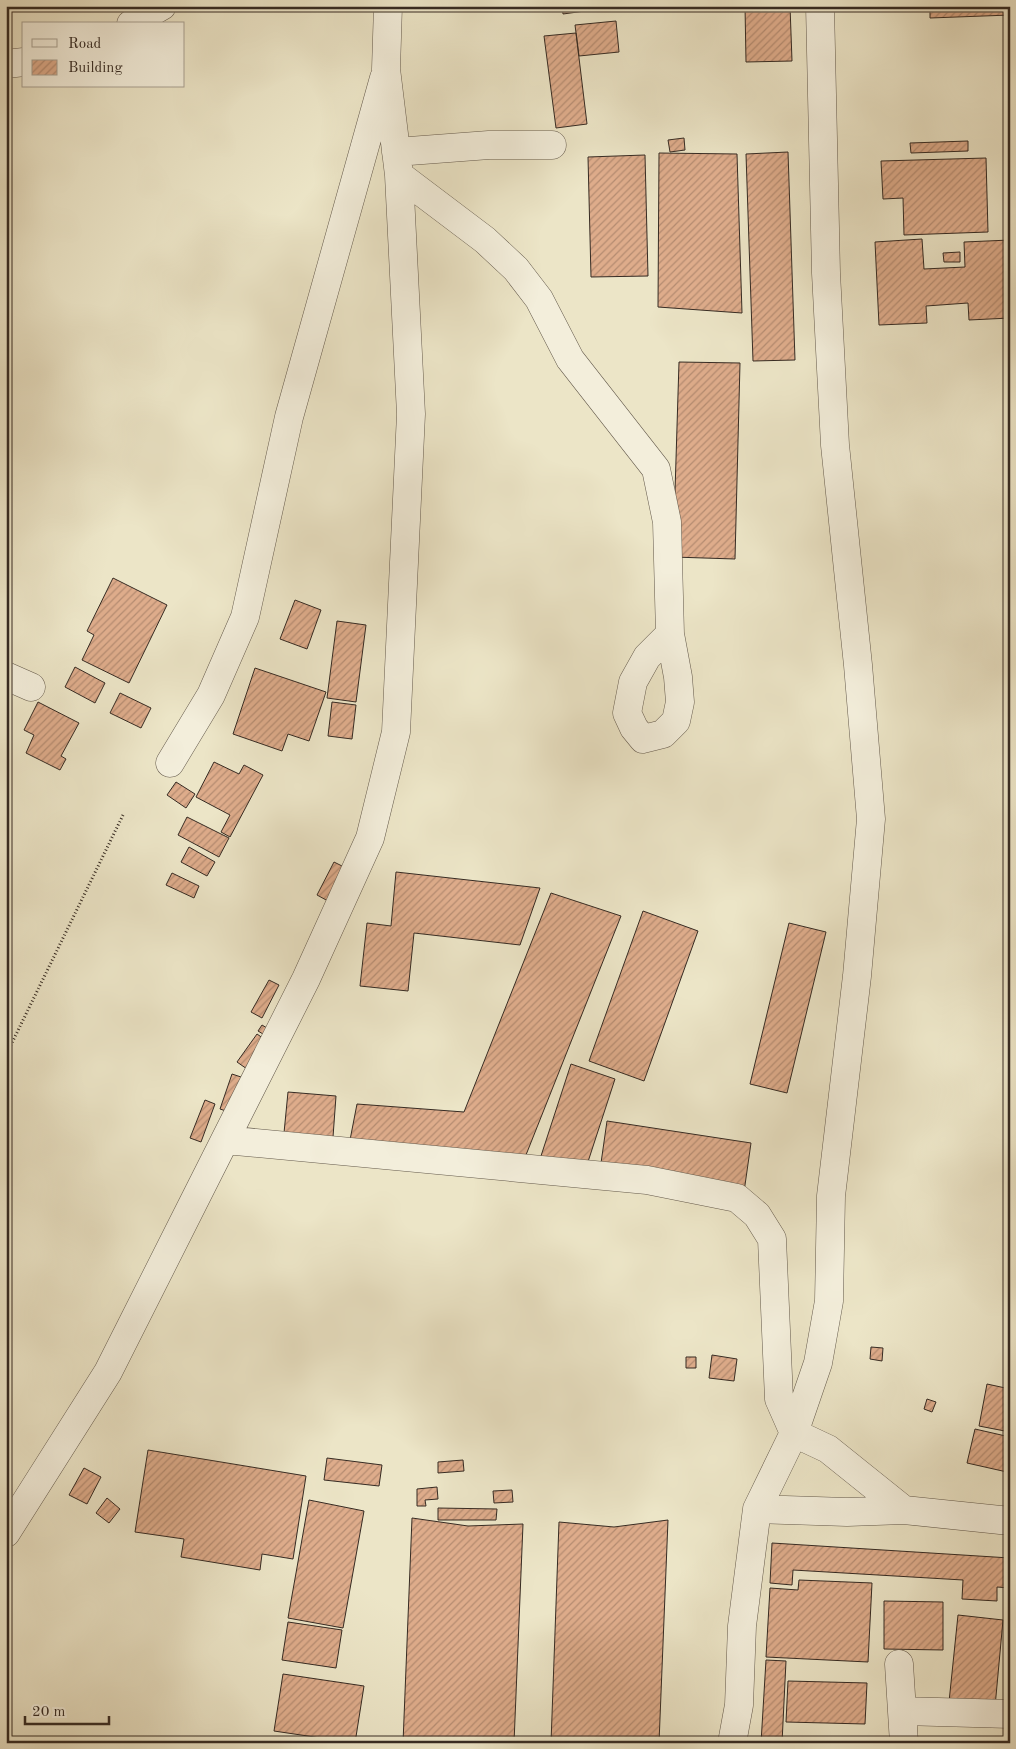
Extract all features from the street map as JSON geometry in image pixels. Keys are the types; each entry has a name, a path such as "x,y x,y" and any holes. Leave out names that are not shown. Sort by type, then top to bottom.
{"street":[{"path":"134,22 162,6"},
{"path":"6,1532 108,1372 306,979 370,838 396,732 411,414 397,163 386,69 388,6"},
{"path":"732,1743 738,1705 742,1626 757,1509 794,1433 818,1363 829,1300 831,1196 857,976 871,820 858,665 835,445 826,273 820,6"},
{"path":"6,64 22,62"},
{"path":"170,763 211,695 245,616 289,417 386,69"},
{"path":"397,163 489,145 552,145"},
{"path":"397,163 516,269 539,299 570,359 656,469 667,522 670,634"},
{"path":"6,676 32,687"},
{"path":"225,1140 647,1180 737,1198 757,1215 772,1239 779,1399 794,1433 828,1449 904,1510"},
{"path":"757,1509 847,1512 904,1510 1010,1522"},
{"path":"899,1664 904,1743"},
{"path":"902,1711 1010,1714"}],"path":[{"path":"6,1055 124,813"}],"building":[{"path":"562,6 614,6 614,7 563,14"},
{"path":"745,6 790,6 792,61 746,62"},
{"path":"930,6 1010,6 1010,15 930,18"},
{"path":"616,21 619,52 579,56 575,25"},
{"path":"576,33 587,124 556,128 544,36"},
{"path":"684,138 685,150 670,152 668,140"},
{"path":"968,141 968,151 911,153 910,143"},
{"path":"788,152 795,360 753,361 746,154"},
{"path":"659,153 737,154 742,313 658,307"},
{"path":"645,155 648,276 591,277 588,157"},
{"path":"986,158 988,232 904,235 903,198 883,199 881,161"},
{"path":"922,239 924,269 965,267 964,242 1010,240 1010,318 969,320 968,303 926,306 927,323 879,325 875,242"},
{"path":"960,252 960,262 944,262 943,253"},
{"path":"679,362 740,363 735,559 673,557"},
{"path":"113,578 167,605 129,683 82,660 94,635 87,631"},
{"path":"295,600 321,610 307,649 280,639"},
{"path":"337,621 366,625 356,702 327,698"},
{"path":"75,667 105,683 95,703 65,687"},
{"path":"255,668 326,692 309,741 288,734 282,751 233,734"},
{"path":"120,693 151,708 141,728 110,713"},
{"path":"38,702 79,723 61,756 66,759 60,770 26,753 34,735 24,730"},
{"path":"332,702 356,705 352,739 328,736"},
{"path":"214,762 239,774 244,765 263,775 230,837 221,832 230,815 196,797"},
{"path":"176,782 195,794 186,808 167,795"},
{"path":"187,817 229,838 219,857 178,835"},
{"path":"189,847 215,862 207,876 181,862"},
{"path":"334,862 344,867 328,901 317,895"},
{"path":"396,872 540,888 520,945 414,933 408,991 360,986 367,923 391,926"},
{"path":"172,873 199,886 194,898 166,885"},
{"path":"551,893 621,916 522,1165 350,1140 357,1104 464,1112"},
{"path":"643,911 698,931 644,1081 589,1061"},
{"path":"789,923 826,932 787,1093 750,1084"},
{"path":"269,980 279,985 262,1018 251,1012"},
{"path":"262,1025 272,1031 268,1037 258,1031"},
{"path":"257,1034 267,1041 247,1069 237,1062"},
{"path":"571,1064 615,1079 584,1174 540,1159"},
{"path":"232,1074 244,1078 232,1113 220,1109"},
{"path":"288,1092 336,1096 333,1137 284,1133"},
{"path":"205,1100 215,1104 201,1142 190,1138"},
{"path":"607,1121 751,1143 744,1192 600,1170"},
{"path":"871,1347 883,1348 882,1361 870,1359"},
{"path":"712,1355 737,1359 734,1381 709,1378"},
{"path":"686,1357 696,1357 696,1368 686,1368"},
{"path":"987,1384 1010,1389 1010,1432 979,1426"},
{"path":"927,1399 936,1402 932,1412 924,1409"},
{"path":"975,1429 1010,1437 1010,1481 1005,1480 1007,1472 967,1463"},
{"path":"148,1450 306,1476 293,1559 262,1554 260,1570 181,1557 184,1539 135,1532"},
{"path":"327,1458 382,1465 379,1486 324,1480"},
{"path":"463,1460 464,1471 438,1473 438,1462"},
{"path":"84,1468 101,1477 87,1504 69,1495"},
{"path":"437,1487 438,1499 425,1500 426,1506 417,1506 417,1489"},
{"path":"512,1490 513,1502 494,1503 493,1491"},
{"path":"107,1498 120,1509 109,1523 96,1513"},
{"path":"309,1500 364,1511 343,1628 288,1618"},
{"path":"438,1508 497,1509 496,1520 438,1520"},
{"path":"412,1518 468,1526 523,1524 514,1743 403,1743"},
{"path":"668,1520 659,1743 551,1743 559,1522 614,1527"},
{"path":"772,1543 1010,1558 1010,1588 997,1587 997,1601 962,1599 963,1580 793,1570 792,1585 770,1583"},
{"path":"799,1580 872,1583 868,1662 766,1657 770,1588 798,1590"},
{"path":"884,1601 943,1602 943,1650 884,1649"},
{"path":"958,1615 1003,1620 995,1707 949,1702"},
{"path":"288,1622 342,1630 336,1668 282,1660"},
{"path":"766,1660 786,1661 782,1743 761,1743"},
{"path":"283,1674 364,1686 355,1743 274,1731"},
{"path":"788,1681 867,1683 865,1724 786,1722"},
{"path":"829,1738 849,1738 849,1743 829,1743"}]}
